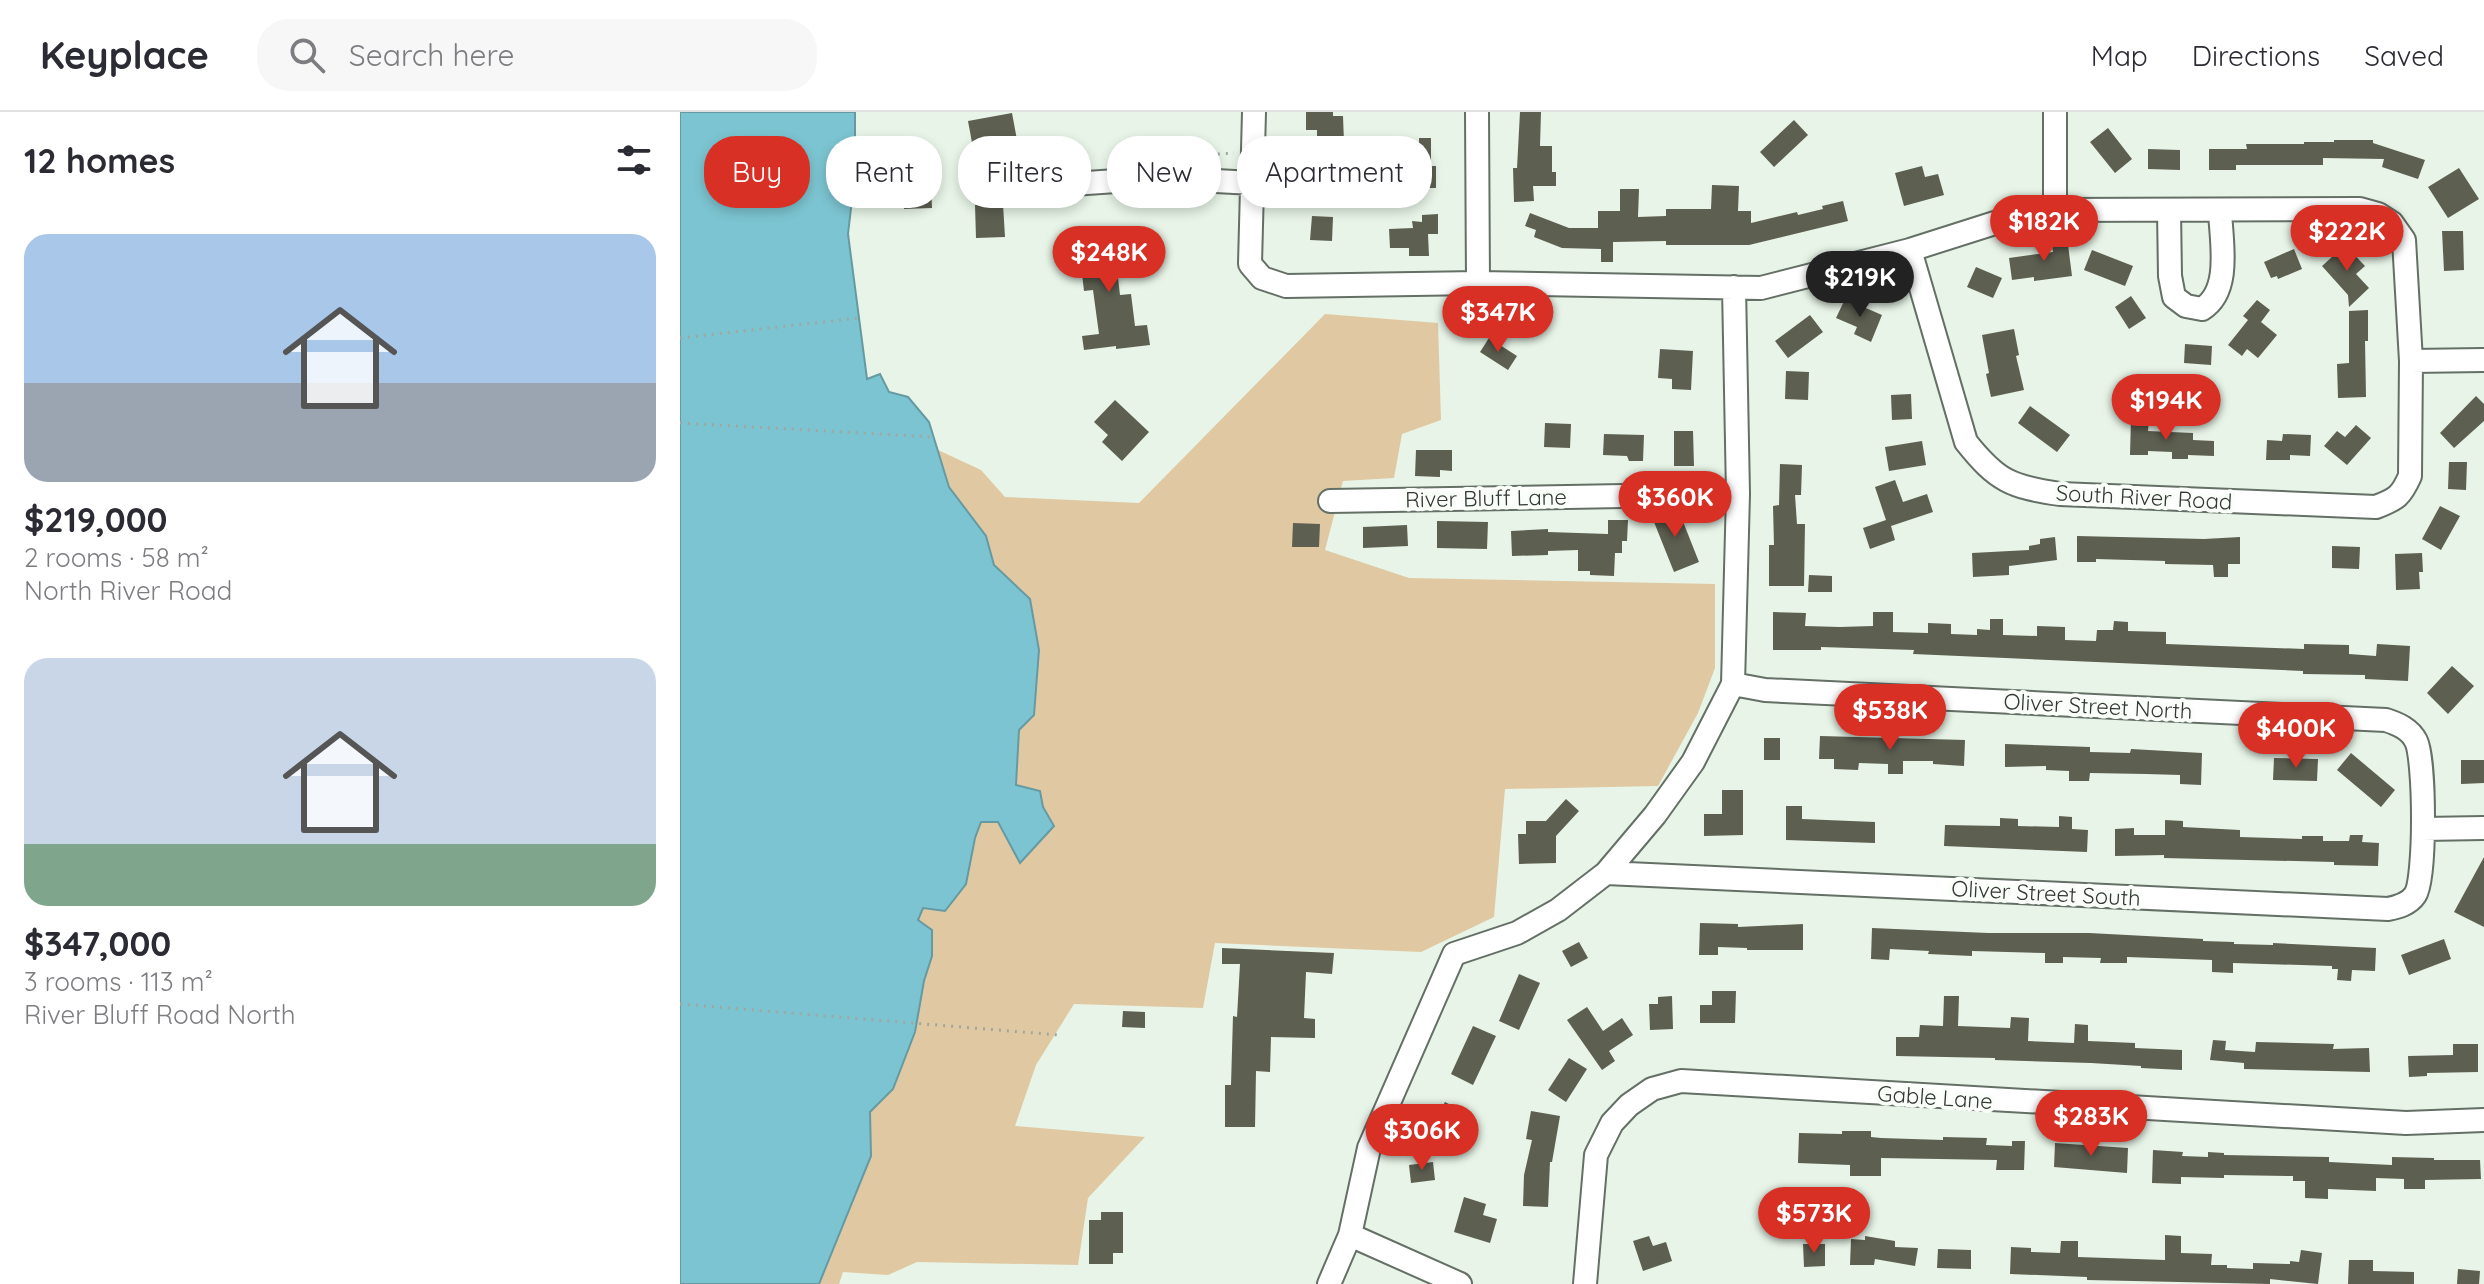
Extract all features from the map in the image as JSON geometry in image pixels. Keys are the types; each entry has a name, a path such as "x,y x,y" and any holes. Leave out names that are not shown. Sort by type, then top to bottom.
{"street":[{"name":"South River Road","path":"1254,112 1254,136"},
{"path":"1477,112 1478,283"},
{"path":"2055,112 2055,210"},
{"path":"1091,183 1160,178 1237,182"},
{"name":"South River Road","path":"1252,208 1250,264 1262,278 1286,286 1478,283 1761,288 1910,250 2020,215 2055,210 2360,209 2378,214 2392,223 2404,240 2411,361 2410,476 2396,500 2376,507 2060,494 2008,482 1983,463 1966,442 1910,250"},
{"path":"2169,211 2170,276 2174,297 2186,306 2202,309 2211,303 2222,274 2220,211"},
{"path":"1329,1284 1350,1235 1369,1148 1454,954 1517,933 1558,910 1606,873 1655,815 1693,762 1733,684 1738,494 1734,287"},
{"path":"2411,361 2484,360"},
{"name":"River Bluff Lane","path":"1330,501 1738,494"},
{"name":"Oliver Street North","path":"1733,684 1765,690 2386,720 2403,726 2416,739 2420,754 2423,829"},
{"path":"2423,829 2484,828"},
{"name":"Oliver Street South","path":"1606,873 2388,909 2404,905 2415,895 2421,880 2423,829"},
{"name":"Gable Lane","path":"1585,1284 1596,1155 1612,1123 1629,1105 1652,1089 1681,1081 2406,1123 2484,1120"},
{"path":"1350,1235 1460,1284"}],"path":[{"path":"680,338 859,318"},
{"path":"680,423 934,437"},
{"path":"680,1004 1059,1035"}],"shaded area":[{"path":"1325,314 1438,323 1441,420 1402,434 1394,478 1343,481 1325,550 1409,578 1715,584 1715,668 1698,713 1658,786 1505,789 1494,917 1421,952 1215,943 1203,1008 1074,1004 1036,1065 1015,1126 1145,1137 1088,1198 1078,1265 917,1262 888,1275 843,1272 839,1284 819,1284 871,1156 870,1112 893,1089 932,956 917,920 923,908 945,911 966,884 981,822 1054,826 1043,807 1040,791 1016,785 1019,730 1034,715 1030,599 994,565 986,536 949,487 938,450 981,470 1005,497 1139,503"}],"water":[{"path":"680,112 855,112 855,136 826,136 826,208 851,208 848,234 867,379 880,374 889,392 908,397 929,422 949,487 986,536 994,565 1030,599 1039,650 1034,715 1019,730 1016,785 1040,791 1043,807 1054,826 1020,863 998,822 981,822 966,884 945,911 923,908 918,920 932,930 932,956 915,1032 893,1089 870,1112 871,1156 819,1284 680,1284"}],"building":[{"path":"1306,112 1333,112 1333,116 1343,116 1344,136 1317,136 1317,130 1306,130"},
{"path":"1520,112 1541,112 1540,146 1552,146 1552,172 1556,172 1556,186 1533,186 1534,201 1514,202 1513,168 1517,168"},
{"path":"1012,113 1016,136 971,136 968,121"},
{"path":"1794,120 1808,135 1774,167 1760,152"},
{"path":"2108,128 2132,159 2115,173 2090,142"},
{"path":"2373,140 2373,143 2425,160 2418,179 2382,167 2384,159 2323,158 2323,165 2236,165 2236,170 2209,170 2209,149 2247,149 2246,144 2304,144"},
{"path":"2148,149 2180,150 2180,170 2148,169"},
{"path":"1432,166 1436,166 1436,188 1432,188"},
{"path":"1922,166 1925,177 1938,174 1944,195 1904,206 1895,173"},
{"path":"2459,168 2479,199 2448,218 2428,187"},
{"path":"1712,185 1739,186 1738,211 1751,211 1751,223 1797,212 1798,215 1843,201 1848,221 1749,245 1613,242 1613,262 1601,262 1601,249 1562,248 1534,237 1536,230 1525,226 1530,213 1569,228 1598,228 1598,211 1620,211 1620,189 1639,189 1638,217 1666,216 1666,209 1711,209"},
{"path":"975,208 1003,208 1005,237 976,238"},
{"path":"1438,214 1438,234 1428,234 1429,256 1409,256 1409,248 1390,248 1389,229 1413,228 1412,221 1422,222 1422,215"},
{"path":"1312,216 1333,217 1332,241 1310,240"},
{"path":"2442,231 2463,231 2464,270 2444,271"},
{"path":"1131,232 1133,249 1115,252 1120,295 1131,294 1135,326 1147,325 1150,345 1084,350 1082,336 1099,334 1093,290 1084,291 1078,238"},
{"path":"2067,237 2072,276 2034,281 2034,277 2012,280 2009,258 2053,252 2051,239"},
{"path":"2345,245 2365,266 2356,274 2369,288 2349,307 2348,295 2322,266"},
{"path":"2294,249 2302,269 2278,279 2277,276 2271,278 2264,262"},
{"path":"2092,250 2133,266 2125,286 2084,270"},
{"path":"1976,267 2002,278 1993,298 1967,287"},
{"path":"2131,296 2146,318 2129,329 2115,307"},
{"path":"1845,299 1882,315 1871,342 1854,334 1857,327 1836,318"},
{"path":"2257,300 2270,310 2261,322 2277,335 2258,358 2247,349 2242,356 2228,345 2248,320 2243,316"},
{"path":"2368,310 2366,397 2338,398 2337,364 2349,363 2349,311"},
{"path":"1810,315 1823,332 1788,358 1775,341"},
{"path":"2014,329 2024,390 1991,397 1982,335"},
{"path":"1489,338 1517,356 1508,370 1480,352"},
{"path":"2185,344 2212,346 2211,365 2184,363"},
{"path":"1660,349 1693,351 1691,390 1672,389 1672,379 1658,378"},
{"path":"1786,371 1809,372 1808,400 1785,399"},
{"path":"1911,394 1912,419 1892,420 1891,395"},
{"path":"2476,396 2484,404 2484,421 2454,448 2440,433"},
{"path":"1115,400 1149,432 1122,461 1102,442 1108,435 1094,422"},
{"path":"2030,406 2070,435 2057,452 2018,423"},
{"path":"2131,418 2149,418 2148,431 2193,433 2193,440 2214,441 2214,456 2188,455 2188,459 2172,459 2172,452 2148,451 2148,455 2130,455"},
{"path":"1545,423 1571,424 1570,448 1544,447"},
{"path":"2356,425 2371,438 2347,465 2324,446 2337,431 2345,437"},
{"path":"1674,431 1693,431 1694,466 1674,466"},
{"path":"1604,434 1644,435 1643,461 1629,461 1627,456 1603,455"},
{"path":"2283,434 2311,435 2310,456 2290,455 2290,460 2266,460 2267,440 2282,441"},
{"path":"1922,441 1926,465 1889,471 1885,447"},
{"path":"1416,450 1452,450 1452,471 1440,470 1440,477 1415,476"},
{"path":"2449,462 2467,462 2466,490 2448,489"},
{"path":"1780,464 1802,465 1801,495 1795,495 1797,524 1805,524 1804,586 1769,586 1769,545 1774,545 1773,506 1779,505"},
{"path":"1895,480 1903,502 1927,494 1933,512 1891,526 1895,540 1870,549 1863,528 1886,520 1875,487"},
{"path":"2440,506 2460,516 2441,550 2422,539"},
{"path":"1678,509 1699,562 1674,572 1652,517"},
{"path":"1608,520 1628,520 1627,541 1622,541 1622,553 1615,553 1614,576 1578,571 1578,550 1512,556 1511,531 1548,529 1548,532 1608,534"},
{"path":"1437,521 1488,522 1487,549 1437,548"},
{"path":"1293,523 1320,524 1319,547 1292,547"},
{"path":"1407,525 1408,546 1363,548 1363,527"},
{"path":"2077,536 2240,537 2240,564 2228,564 2228,577 2214,577 2213,565 2096,559 2096,562 2077,562"},
{"path":"2055,537 2057,560 2009,566 2009,575 1973,577 1972,553 2029,550 2029,546 2040,544 2040,539"},
{"path":"2332,546 2360,547 2359,569 2332,568"},
{"path":"2422,553 2420,589 2396,590 2395,554"},
{"path":"1809,575 1832,576 1832,592 1808,592"},
{"path":"1773,612 1806,613 1805,626 1840,627 1873,626 1873,612 1893,612 1893,632 1928,633 1928,623 1951,624 1951,634 1977,635 1977,629 1990,630 1990,619 2003,619 2003,635 2037,636 2037,626 2065,627 2065,640 2096,641 2097,630 2113,630 2114,621 2128,622 2128,631 2166,632 2166,644 2304,649 2304,644 2349,645 2349,654 2376,656 2377,644 2410,646 2408,681 2365,679 2365,675 2303,674 2303,671 1913,654 1914,650 1821,647 1821,650 1773,650"},
{"path":"2452,666 2474,686 2448,714 2427,693"},
{"path":"1820,736 1965,740 1964,766 1933,764 1933,761 1903,761 1903,774 1888,774 1888,764 1859,763 1858,770 1834,769 1834,759 1819,759"},
{"path":"1764,738 1780,738 1780,760 1764,760"},
{"path":"2005,744 2090,747 2090,752 2130,753 2131,749 2202,753 2201,785 2180,784 2180,775 2090,773 2089,781 2069,781 2069,771 2046,770 2046,766 2005,767"},
{"path":"2351,753 2395,790 2381,807 2337,770"},
{"path":"2274,758 2318,759 2317,781 2273,780"},
{"path":"2461,760 2484,760 2484,783 2461,784"},
{"path":"1722,790 1743,790 1743,835 1704,836 1704,814 1722,814"},
{"path":"1566,799 1579,811 1556,836 1556,863 1519,864 1518,834 1526,834 1526,821 1546,821"},
{"path":"1786,806 1802,806 1802,819 1875,822 1875,843 1786,840"},
{"path":"2059,816 2072,817 2072,829 2088,830 2087,852 1944,846 1945,825 2000,826 2000,818 2018,819 2018,826 2059,827"},
{"path":"2165,820 2183,821 2183,827 2240,830 2240,837 2302,839 2302,836 2323,836 2323,841 2349,841 2350,835 2363,835 2362,842 2379,843 2378,866 2164,858 2164,855 2115,856 2115,829 2134,828 2134,835 2165,835"},
{"path":"2484,857 2484,927 2454,912"},
{"path":"1700,923 1738,924 1738,927 1803,924 1803,950 1718,947 1718,955 1699,955"},
{"path":"1872,928 2089,933 2203,939 2234,944 2376,948 2375,971 2352,970 2351,981 2337,980 2338,969 2332,969 2332,966 2233,963 2233,973 2212,972 2212,960 2127,957 2127,963 2100,963 2101,958 2063,957 2063,963 2045,963 2045,953 1972,951 1972,956 1890,949 1889,960 1871,959"},
{"path":"2444,939 2451,959 2409,975 2401,955"},
{"path":"1579,942 1588,958 1571,967 1562,951"},
{"path":"1222,948 1334,953 1332,974 1306,972 1304,1018 1315,1019 1315,1038 1271,1037 1270,1072 1256,1071 1255,1127 1225,1127 1225,1085 1231,1085 1233,1016 1237,1017 1240,964 1222,964"},
{"path":"1519,974 1540,983 1519,1030 1499,1021"},
{"path":"1712,991 1736,991 1735,1023 1700,1023 1700,1005 1712,1005"},
{"path":"1672,996 1673,1029 1650,1030 1649,1004 1658,1004 1658,997"},
{"path":"1944,996 1959,996 1958,1026 2010,1028 2011,1017 2029,1018 2028,1041 2074,1043 2075,1024 2088,1025 2088,1041 2135,1043 2135,1048 2182,1050 2182,1070 1995,1058 1896,1056 1896,1037 1919,1037 1920,1025 1943,1026"},
{"path":"1587,1007 1603,1031 1622,1018 1633,1035 1609,1051 1615,1061 1602,1070 1567,1020"},
{"path":"1123,1011 1145,1012 1145,1028 1122,1027"},
{"path":"1473,1026 1496,1036 1473,1085 1451,1074"},
{"path":"2213,1040 2226,1041 2225,1050 2255,1052 2256,1042 2334,1044 2333,1049 2369,1048 2370,1072 2244,1069 2244,1063 2210,1060"},
{"path":"2453,1044 2478,1044 2478,1072 2427,1073 2427,1076 2409,1077 2408,1056 2453,1055"},
{"path":"1569,1058 1587,1069 1566,1102 1548,1090"},
{"path":"1445,1102 1470,1115 1455,1142 1430,1130"},
{"path":"1531,1111 1560,1116 1550,1162 1548,1207 1523,1206 1524,1175 1532,1140 1526,1139"},
{"path":"1842,1131 1871,1131 1871,1137 1881,1138 1987,1138 1986,1145 2012,1146 2012,1141 2025,1141 2024,1170 1996,1170 1997,1160 1881,1158 1881,1176 1850,1176 1850,1165 1798,1163 1799,1133 1842,1134"},
{"path":"2055,1143 2128,1148 2127,1173 2054,1167"},
{"path":"2153,1150 2183,1152 2182,1156 2208,1157 2208,1152 2329,1157 2329,1162 2392,1165 2392,1157 2480,1160 2481,1179 2425,1180 2425,1189 2404,1189 2404,1179 2376,1178 2376,1191 2328,1189 2328,1199 2305,1198 2305,1181 2293,1181 2293,1176 2181,1177 2181,1184 2152,1183"},
{"path":"1433,1162 1435,1180 1411,1183 1409,1165"},
{"path":"1464,1197 1486,1204 1483,1215 1497,1219 1490,1243 1454,1232"},
{"path":"1101,1212 1123,1212 1123,1253 1113,1253 1113,1264 1089,1264 1089,1220 1101,1220"},
{"path":"2165,1235 2181,1236 2181,1253 2212,1254 2211,1265 2227,1265 2227,1268 2253,1269 2253,1263 2299,1262 2301,1250 2322,1253 2318,1284 2270,1279 2270,1284 2087,1280 2087,1277 2010,1274 2011,1247 2031,1248 2031,1252 2060,1253 2061,1241 2078,1241 2078,1257 2165,1260"},
{"path":"1649,1236 1653,1246 1666,1242 1672,1261 1643,1271 1633,1241"},
{"path":"1865,1236 1895,1241 1895,1247 1918,1248 1915,1266 1875,1259 1874,1265 1850,1265 1851,1239 1865,1240"},
{"path":"1803,1244 1825,1244 1825,1266 1804,1267"},
{"path":"1938,1249 1971,1250 1971,1269 1937,1268"},
{"path":"2349,1260 2373,1260 2373,1271 2414,1272 2414,1284 2348,1284"},
{"path":"2458,1269 2480,1271 2479,1284 2457,1284"}]}
